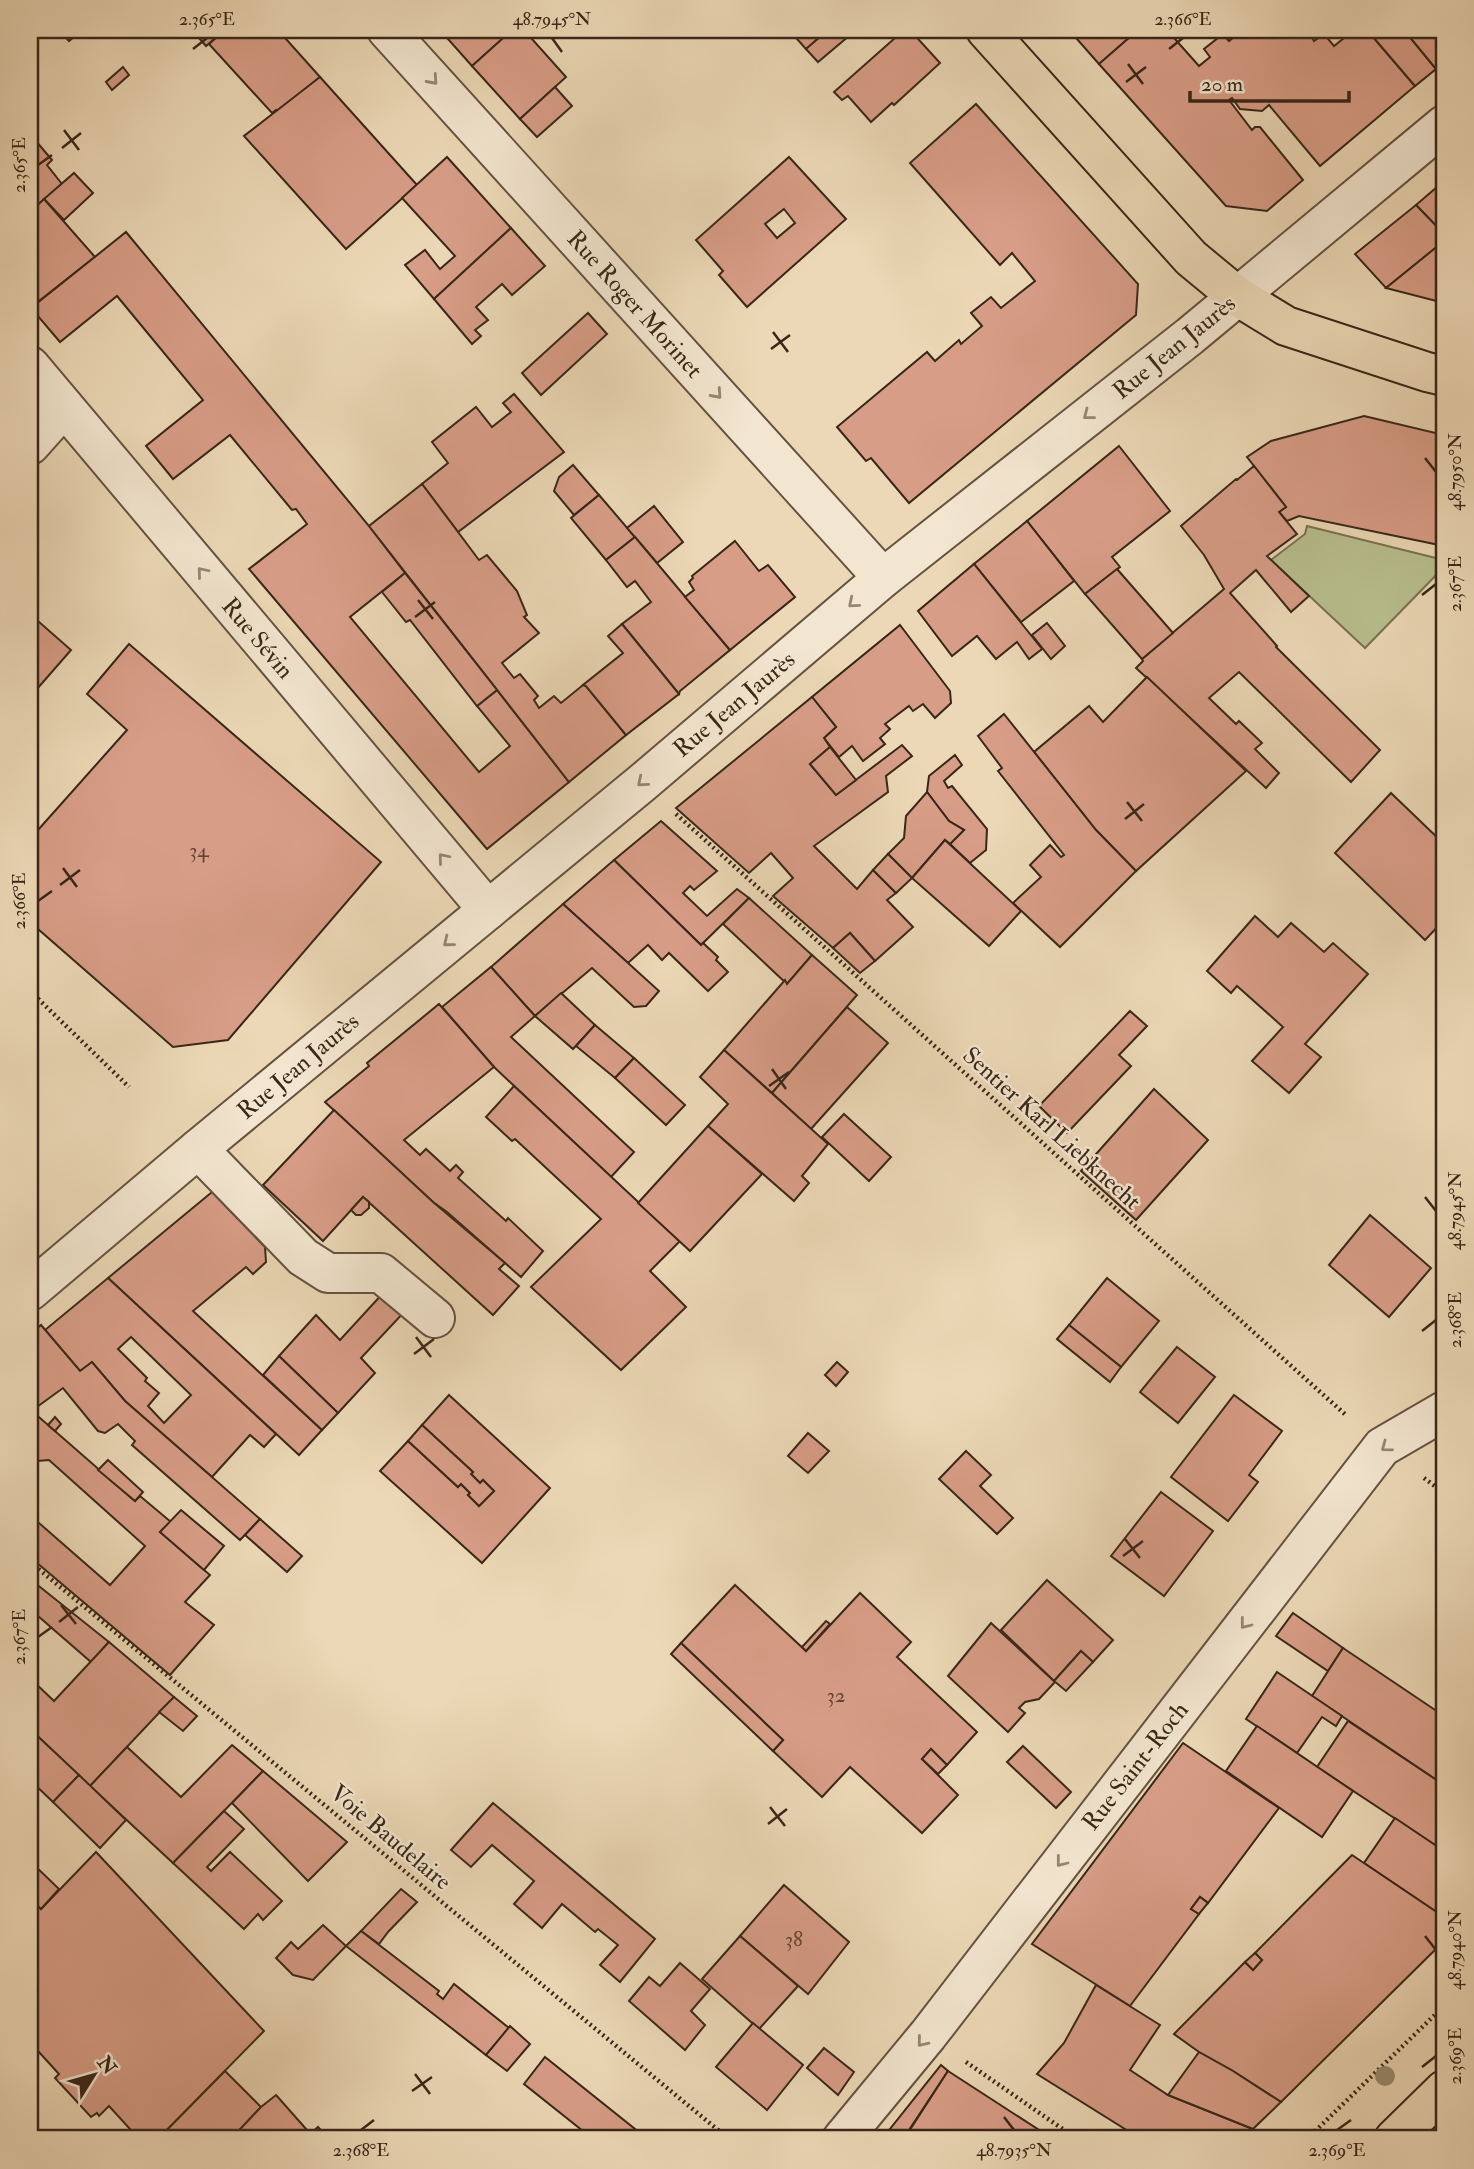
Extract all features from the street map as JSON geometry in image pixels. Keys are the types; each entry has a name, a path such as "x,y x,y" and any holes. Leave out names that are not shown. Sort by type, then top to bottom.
{"main road":[{"path":"986,30 1191,258 1237,296 1286,326 1444,376"},
{"path":"1394,2139 1444,2090"}],"street":[{"name":"Rue Roger Morinet","path":"387,30 883,578"},
{"name":"Rue Jean Jaurès","path":"30,1291 642,783 883,578 1237,296 1444,125"},
{"name":"Rue Sévin","path":"30,366 488,910"},
{"path":"30,446 64,407"},
{"path":"198,1149 303,1256 328,1273 381,1273 435,1318"},
{"name":"Rue Saint-Roch","path":"842,2139 928,2035 1382,1447 1444,1412"}],"path":[{"name":"Sentier Karl Liebknecht","path":"642,783 1382,1447 1444,1493"},
{"path":"30,991 129,1087"},
{"name":"Voie Baudelaire","path":"30,1562 729,2139"},
{"path":"1307,2139 1444,2006"},
{"path":"928,2035 1077,2139"}],"green space":[{"path":"1307,526 1444,560 1444,567 1365,648 1271,560 1305,534"}],"building":[{"path":"59,30 82,30 69,41"},
{"path":"192,30 225,30 206,46"},
{"path":"225,30 278,30 320,77 277,112 276,110 272,113 209,44"},
{"path":"440,30 512,30 472,66"},
{"path":"512,30 524,30 566,77 520,119 472,66"},
{"path":"789,30 828,30 806,49"},
{"path":"828,30 856,30 818,62 806,49"},
{"path":"904,30 910,30 940,63 871,122 848,96 842,100 834,92"},
{"path":"1069,30 1138,30 1099,64"},
{"path":"1138,30 1167,30 1199,66 1210,57 1204,49 1223,34 1229,41 1242,30 1310,30 1314,41 1324,34 1334,46 1354,30 1367,30 1415,86 1320,166 1269,105 1262,111 1240,109 1232,98 1229,100 1252,130 1260,127 1303,180 1267,211 1226,206 1099,64"},
{"path":"1367,30 1404,30 1436,69 1415,86"},
{"path":"1404,30 1444,30 1444,62 1436,69"},
{"path":"123,67 129,75 112,90 106,82"},
{"path":"320,77 417,185 346,249 244,136"},
{"path":"555,87 572,106 537,137 520,119"},
{"path":"976,104 1138,284 1136,315 909,503 871,458 866,461 837,427 927,352 935,361 959,340 961,344 982,326 971,313 991,297 1001,308 1035,281 1012,253 1000,265 910,163"},
{"path":"30,134 52,160 47,165 62,184 30,212"},
{"path":"447,157 511,228 434,299 405,265 425,250 440,269 455,256 402,198"},
{"path":"789,157 846,219 747,307 719,275 723,271 696,240","holes":["784,209 795,223 777,238 765,224"]},
{"path":"74,173 93,193 64,220 44,199"},
{"path":"1444,181 1444,234 1416,205"},
{"path":"44,199 95,257 39,301 30,290 30,212"},
{"path":"1416,205 1444,234 1444,241 1386,288 1355,254"},
{"path":"511,228 545,266 512,295 502,284 476,307 488,320 475,330 481,336 472,344 434,299"},
{"path":"126,232 405,573 350,617 479,772 510,746 477,706 497,690 569,782 487,849 249,569 307,524 296,509 292,510 230,435 173,479 146,446 203,400 117,296 60,342 31,308"},
{"path":"1444,241 1444,303 1386,288"},
{"path":"30,290 39,301 31,308 30,307"},
{"path":"588,313 607,334 541,395 522,373"},
{"path":"514,394 564,452 458,532 422,484 448,463 432,442 476,407 492,427 511,412 503,403"},
{"path":"1364,416 1444,435 1444,546 1299,516 1287,521 1279,512 1286,507 1247,457 1271,441"},
{"path":"1119,446 1170,511 1112,557 1120,567 1085,594 1027,521"},
{"path":"573,465 599,495 574,515 554,491 559,477"},
{"path":"1254,466 1286,507 1279,512 1297,534 1267,556 1309,596 1291,612 1256,570 1230,593 1276,647 1380,750 1351,782 1239,672 1209,698 1236,724 1239,721 1262,743 1255,749 1279,773 1266,788 1136,668 1142,659 1224,589 1204,555 1181,526"},
{"path":"422,484 479,560 487,555 517,591 527,615 524,617 539,633 502,663 514,678 520,674 538,696 534,700 539,708 554,696 561,703 583,685 586,686 626,735 569,782 369,526"},
{"path":"599,495 635,537 606,560 571,518"},
{"path":"654,506 683,542 657,563 627,528"},
{"path":"1027,521 1074,581 1021,622 974,564"},
{"path":"635,537 730,650 679,694 622,624 651,602 635,581 627,587 606,560"},
{"path":"735,541 759,571 768,565 795,597 730,650 685,597 694,590 689,582 692,576"},
{"path":"974,564 1042,649 1029,659 1017,642 996,659 977,636 952,656 918,611"},
{"path":"1117,569 1173,633 1142,659 1085,594"},
{"path":"405,573 497,690 477,706 410,620 406,622 382,592"},
{"path":"30,614 71,650 30,697"},
{"path":"1047,623 1065,646 1051,659 1032,635"},
{"path":"622,624 679,694 626,735 583,685 623,653 608,636"},
{"path":"900,625 950,691 951,703 935,718 923,704 913,711 909,706 885,724 890,729 880,738 885,744 863,761 852,746 839,757 824,738 836,727 812,697"},
{"path":"129,644 381,862 228,1040 173,1047 30,922 30,839 127,730 87,694"},
{"path":"1147,677 1246,771 1136,871 1096,830 1034,752 1089,706 1103,722"},
{"path":"812,697 836,727 824,738 830,747 810,764 836,795 902,745 912,756 886,776 888,792 814,846 857,889 873,870 896,893 887,900 913,927 875,961 850,933 833,948 773,896 793,878 771,853 749,873 676,808"},
{"path":"1004,714 1096,830 1136,871 1060,947 1013,903 1041,877 1030,865 1050,845 1061,857 1064,855 998,771 1002,768 978,736"},
{"path":"830,747 856,780 836,795 810,764"},
{"path":"955,755 962,765 944,781 948,788 952,786 987,829 986,850 970,863 950,844 964,830 949,821 927,792 929,776"},
{"path":"927,792 949,821 964,830 950,844 945,840 912,878 888,854 904,838 906,816"},
{"path":"1391,793 1444,844 1444,920 1425,940 1335,853"},
{"path":"661,821 717,871 694,890 690,886 683,893 707,916 737,889 749,898 701,945 614,860"},
{"path":"945,840 1021,911 989,946 912,878"},
{"path":"888,854 912,878 896,893 873,870"},
{"path":"614,860 701,945 703,943 718,957 716,960 728,972 708,991 669,953 662,960 648,945 628,963 563,904"},
{"path":"749,898 812,955 787,984 723,924"},
{"path":"563,904 659,991 646,1006 634,1007 592,968 535,1016 491,967"},
{"path":"1255,916 1278,937 1291,923 1324,952 1333,943 1368,974 1305,1044 1321,1057 1289,1093 1252,1061 1283,1027 1237,986 1231,993 1207,971"},
{"path":"850,933 875,961 860,973 833,948"},
{"path":"812,955 857,995 772,1093 724,1050 785,980 787,984"},
{"path":"491,967 535,1016 511,1037 634,1152 611,1177 494,1067 442,1007"},
{"path":"561,993 595,1025 573,1049 535,1016"},
{"path":"439,1004 494,1067 404,1140 420,1155 426,1149 450,1171 456,1165 463,1172 458,1178 506,1221 508,1218 543,1251 521,1277 433,1202 325,1102 369,1066 367,1063"},
{"path":"847,1007 888,1043 811,1129 772,1093"},
{"path":"1130,1011 1147,1026 1119,1055 1131,1066 1067,1133 1039,1106"},
{"path":"595,1025 634,1058 615,1078 576,1046"},
{"path":"724,1050 828,1144 802,1176 809,1183 794,1201 708,1126 728,1104 700,1077"},
{"path":"634,1058 685,1105 666,1125 615,1078"},
{"path":"514,1086 680,1241 650,1271 686,1307 621,1370 531,1287 601,1219 515,1139 512,1141 486,1117"},
{"path":"1154,1089 1208,1140 1136,1220 1081,1171"},
{"path":"334,1110 433,1202 505,1263 499,1269 519,1286 493,1315 363,1197 323,1241 263,1185"},
{"path":"844,1114 891,1157 869,1181 822,1137"},
{"path":"708,1126 762,1174 690,1251 638,1203"},
{"path":"212,1192 265,1247 266,1262 253,1274 246,1267 193,1311 322,1430 299,1455 108,1278"},
{"path":"363,1197 369,1202 369,1208 361,1215 356,1215 351,1210"},
{"path":"1370,1215 1431,1268 1389,1317 1329,1265"},
{"path":"108,1278 276,1434 264,1447 250,1435 212,1477 125,1401 92,1362 80,1371 45,1330","holes":["131,1337 191,1395 164,1423 148,1406 159,1393 118,1349"]},
{"path":"1107,1278 1159,1321 1121,1367 1069,1325"},
{"path":"385,1291 406,1310 361,1358 375,1373 338,1413 279,1356 316,1315 340,1340"},
{"path":"41,1325 80,1371 92,1362 125,1401 260,1519 240,1540 132,1445 135,1441 118,1424 105,1433 98,1431 63,1388 30,1412 30,1334"},
{"path":"1069,1325 1121,1367 1110,1382 1057,1339"},
{"path":"1177,1347 1215,1377 1178,1423 1140,1392"},
{"path":"279,1356 338,1413 322,1430 263,1375"},
{"path":"837,1362 848,1372 836,1386 825,1375"},
{"path":"449,1395 550,1488 482,1563 380,1471 408,1441 458,1487 461,1484 479,1506 494,1491 483,1480 480,1483 471,1474 473,1472 422,1425"},
{"path":"1234,1395 1282,1431 1249,1475 1258,1482 1228,1521 1171,1477"},
{"path":"32,1411 135,1501 140,1496 171,1522 160,1532 210,1575 185,1602 214,1625 170,1675 30,1557 30,1525 34,1528 39,1523 110,1585 145,1546 49,1460 37,1461 30,1466"},
{"path":"55,1417 61,1424 55,1431 48,1425"},
{"path":"422,1425 473,1472 471,1474 480,1483 483,1480 494,1491 479,1506 461,1484 458,1487 408,1441"},
{"path":"808,1433 829,1451 808,1473 788,1456"},
{"path":"966,1451 991,1475 980,1486 1013,1518 997,1534 939,1479"},
{"path":"108,1460 143,1492 135,1501 98,1470"},
{"path":"1161,1492 1213,1531 1164,1596 1111,1556"},
{"path":"181,1510 224,1546 204,1570 160,1532"},
{"path":"260,1519 302,1556 287,1572 245,1535"},
{"path":"30,1579 109,1642 91,1662 30,1609"},
{"path":"1047,1580 1113,1640 1093,1662 1081,1651 1054,1681 1001,1630"},
{"path":"735,1585 806,1651 860,1593 911,1642 897,1657 977,1732 947,1765 931,1749 922,1759 958,1795 922,1833 850,1767 822,1797 773,1751 783,1740 681,1643"},
{"path":"1293,1613 1343,1648 1328,1671 1276,1636"},
{"path":"826,1621 830,1624 806,1651 802,1647"},
{"path":"991,1623 1055,1682 1039,1699 1025,1702 1019,1708 1025,1713 1008,1732 948,1676"},
{"path":"109,1642 174,1697 90,1786 30,1729 30,1678 54,1701"},
{"path":"681,1643 783,1740 773,1751 671,1654"},
{"path":"1343,1648 1444,1716 1444,1785 1312,1696"},
{"path":"1081,1651 1093,1662 1066,1691 1054,1681"},
{"path":"1277,1672 1342,1716 1336,1726 1322,1717 1297,1753 1246,1719"},
{"path":"174,1697 197,1716 183,1731 159,1712"},
{"path":"1348,1721 1444,1785 1444,1851 1317,1767"},
{"path":"1257,1726 1353,1791 1322,1837 1226,1771"},
{"path":"30,1729 79,1775 53,1802 30,1780"},
{"path":"1183,1743 1279,1808 1208,1903 1200,1897 1191,1909 1199,1914 1130,2006 1032,1944"},
{"path":"232,1745 263,1771 173,1863 90,1786 127,1747 181,1797"},
{"path":"1023,1746 1071,1792 1056,1808 1007,1762"},
{"path":"931,1749 947,1765 938,1774 922,1759"},
{"path":"263,1771 347,1842 308,1881 232,1803"},
{"path":"79,1775 126,1820 100,1848 53,1802"},
{"path":"493,1803 655,1939 620,1982 600,1965 618,1945 598,1929 595,1932 562,1904 542,1928 514,1904 534,1881 492,1845 471,1867 451,1850"},
{"path":"224,1811 244,1829 207,1867 211,1871 230,1852 282,1901 263,1920 258,1914 244,1929 173,1863"},
{"path":"1395,1818 1444,1851 1444,1917 1364,1863"},
{"path":"96,1852 264,2031 158,2139 139,2139 109,2106 99,2116 97,2113 91,2117 55,2078 59,2074 38,2051 33,2056 30,2052 30,1899 41,1909"},
{"path":"1352,1855 1444,1917 1444,1941 1281,2102 1174,2034 1245,1962 1253,1970 1262,1960 1255,1953"},
{"path":"30,1861 59,1889 41,1909 30,1899"},
{"path":"784,1885 849,1942 808,1994 740,1936"},
{"path":"401,1889 417,1902 379,1944 361,1931"},
{"path":"1200,1897 1208,1903 1199,1914 1191,1909"},
{"path":"323,1925 346,1946 313,1980 293,1975 276,1958 291,1942 298,1949"},
{"path":"361,1931 439,1991 437,1994 443,1999 454,1984 509,2028 486,2055 346,1946"},
{"path":"740,1936 798,1986 759,2029 702,1979"},
{"path":"1255,1953 1262,1960 1253,1970 1245,1962"},
{"path":"680,1963 710,1989 691,2011 705,2025 685,2050 629,2001 649,1977 660,1986"},
{"path":"1096,1985 1160,2025 1130,2070 1168,2095 1253,2129 1243,2139 1141,2139 1037,2074 1064,2043"},
{"path":"753,2023 803,2065 767,2110 716,2067"},
{"path":"510,2026 530,2044 507,2071 486,2055"},
{"path":"824,2048 854,2072 838,2095 807,2068"},
{"path":"1199,2052 1281,2102 1253,2129 1168,2095"},
{"path":"545,2057 635,2129 627,2139 593,2139 524,2084"},
{"path":"941,2065 948,2071 903,2139 882,2139"},
{"path":"225,2071 261,2107 231,2139 158,2139"},
{"path":"948,2071 1053,2139 904,2139"},
{"path":"276,2095 315,2139 231,2139 261,2107"},
{"path":"318,2127 329,2139 315,2139 310,2134"}]}
